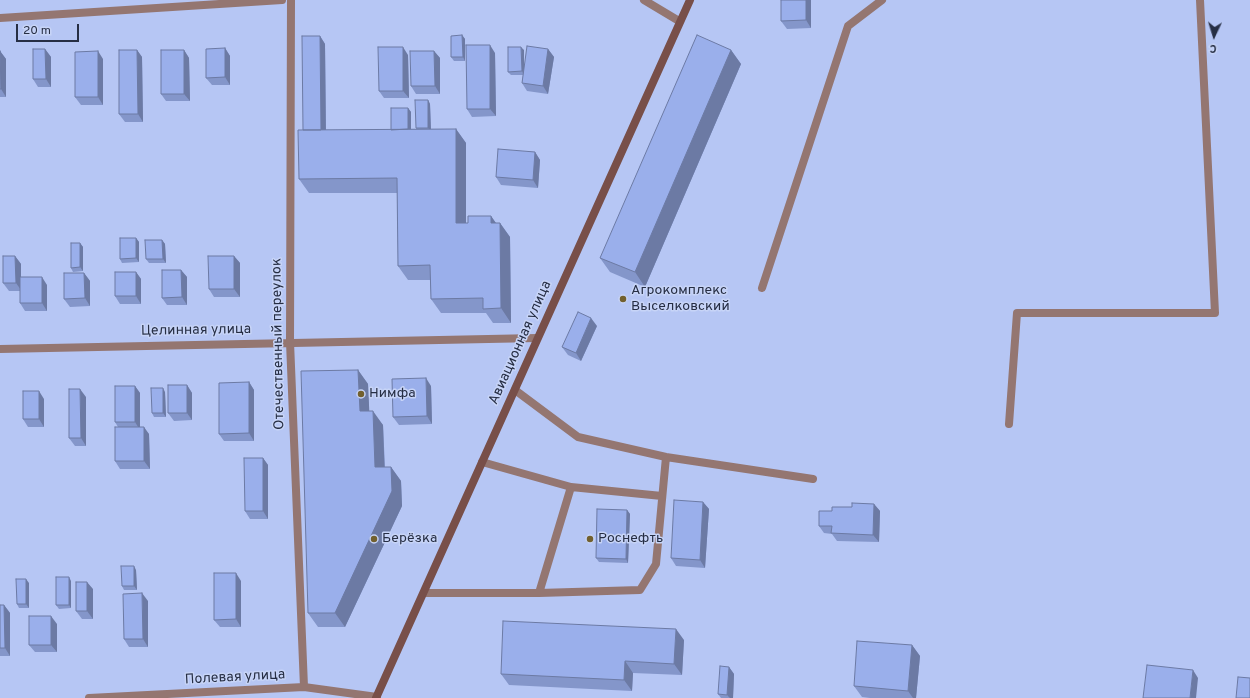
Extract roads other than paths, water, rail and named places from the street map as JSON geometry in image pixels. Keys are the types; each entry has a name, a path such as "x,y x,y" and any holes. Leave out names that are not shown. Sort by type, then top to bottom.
{"main road":[{"name":"Авиационная улица","path":"378,698 537,338 679,21 690,0"}],"street":[{"path":"0,18 282,0"},
{"name":"Отечественный переулок","path":"290,0 290,342 304,687"},
{"path":"644,0 679,21"},
{"path":"762,288 848,26 882,0"},
{"path":"1009,424 1017,312 1215,314 1200,0"},
{"name":"Целинная улица","path":"0,349 537,338"},
{"path":"515,390 578,437 666,457 813,479"},
{"path":"424,592 539,593 640,590 656,564 666,457"},
{"path":"482,462 571,487 662,496"},
{"path":"539,593 571,487"},
{"name":"Полевая улица","path":"89,698 304,687 378,698"}],"place":[{"name":"Агрокомплекс Выселковский","path":"623,299"},
{"name":"Нимфа","path":"361,394"},
{"name":"Берёзка","path":"374,539"},
{"name":"Роснефть","path":"590,539"}]}
